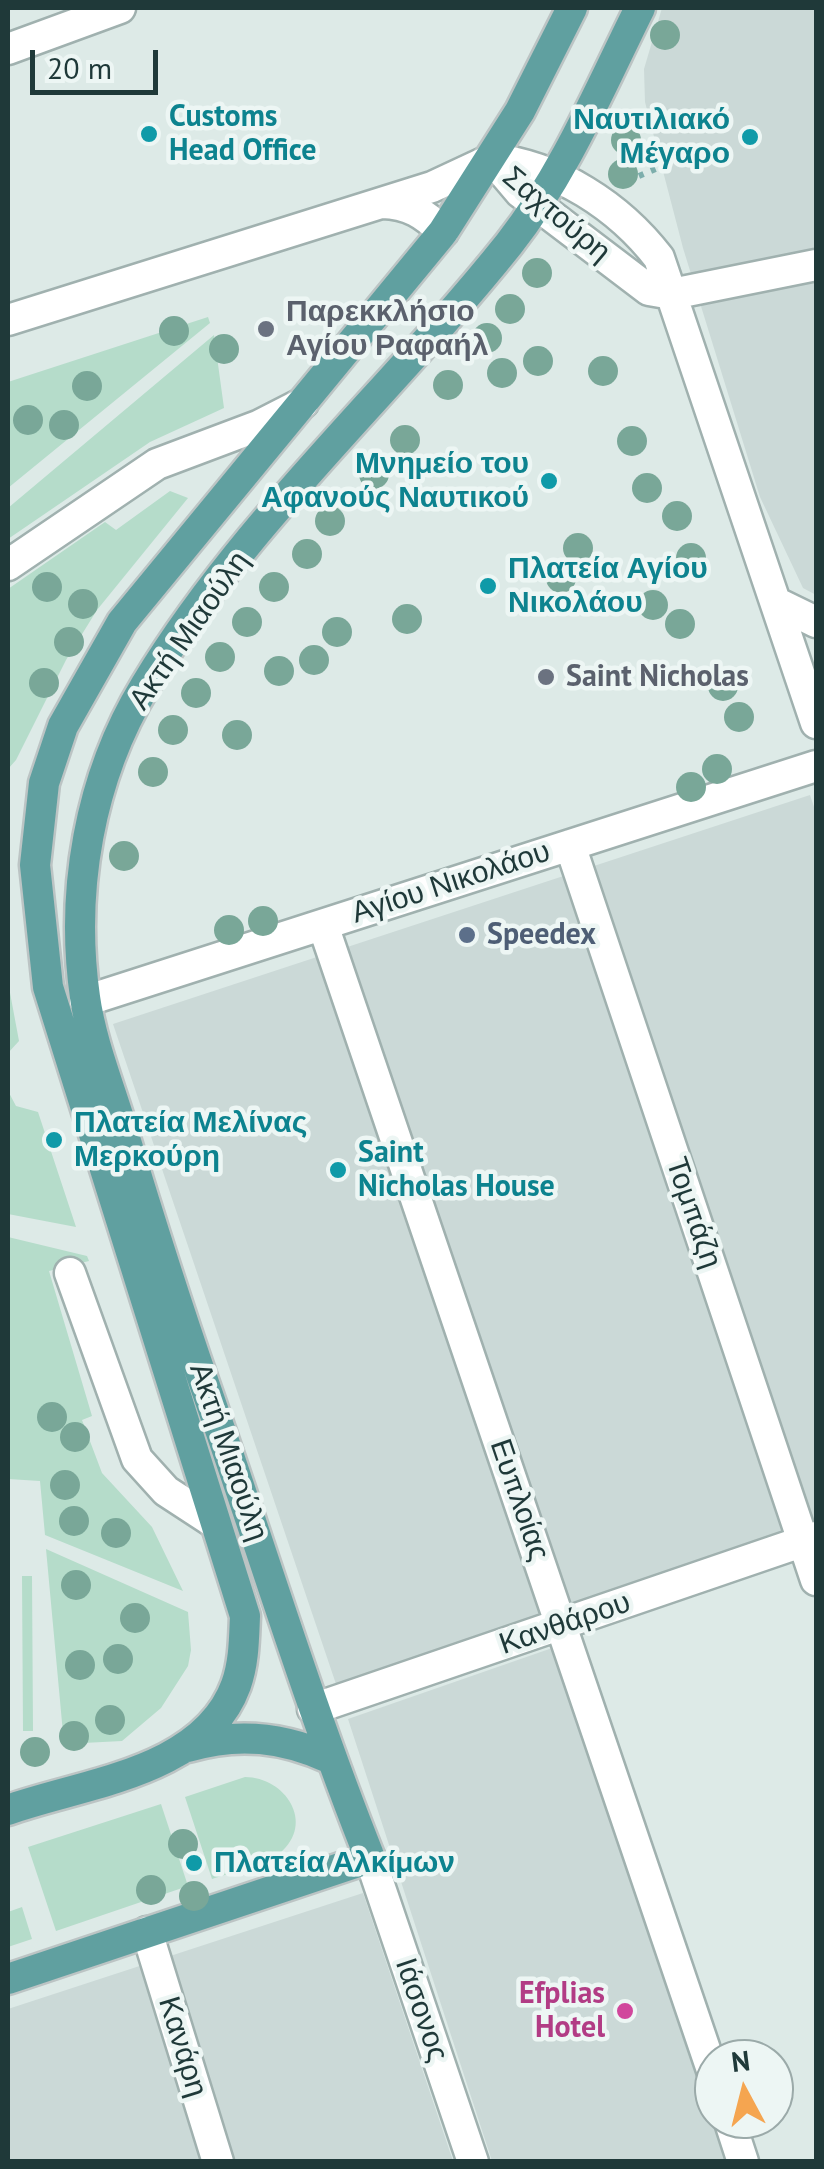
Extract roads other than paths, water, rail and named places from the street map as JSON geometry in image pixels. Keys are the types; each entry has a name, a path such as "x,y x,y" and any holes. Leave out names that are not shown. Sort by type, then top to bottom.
{"main road":[{"name":"Ακτή Μιαούλη","path":"184,1748 224,1710 241,1668 245,1616 48,987 36,865 44,783 63,726 122,622 443,232 492,159 572,8"},
{"name":"Ακτή Μιαούλη","path":"370,1858 313,1709 171,1290 85,1001 80,898 84,857 106,774 144,688 205,601 327,447 508,244 538,203 640,8"},
{"name":"Ακτή Μιαούλη","path":"9,1809 154,1764 184,1748 222,1739 262,1738 331,1759"},
{"path":"8,1979 370,1858"}],"street":[{"path":"8,49 120,8"},
{"path":"8,320 467,174 492,159"},
{"name":"Σαχτούρη","path":"492,159 526,164 556,175 598,200 650,246 672,294 816,724"},
{"name":"Σαχτούρη","path":"492,159 508,180 640,284 672,294"},
{"path":"378,203 400,204 425,214 443,232"},
{"path":"672,294 816,265"},
{"path":"8,565 156,464 258,426 303,404"},
{"path":"776,603 816,622"},
{"name":"Αγίου Νικολάου","path":"85,1001 816,766"},
{"name":"Τομπάζη","path":"570,845 810,1540 816,1580"},
{"name":"Ευπλοίας","path":"323,925 702,2039"},
{"path":"70,1273 136,1459 166,1491 214,1523"},
{"name":"Κανθάρου","path":"313,1709 810,1540"},
{"name":"Ιάσονος","path":"370,1858 473,2162"},
{"name":"Κανάρη","path":"147,1932 218,2162"}],"place":[{"name":"Customs Head Office","path":"149,134"},
{"name":"Ναυτιλιακό Μέγαρο","path":"750,137"},
{"name":"Παρεκκλήσιο Αγίου Ραφαήλ","path":"266,329"},
{"name":"Μνημείο του Αφανούς Ναυτικού","path":"549,481"},
{"name":"Πλατεία Αγίου Νικολάου","path":"488,586"},
{"name":"Saint Nicholas","path":"546,677"},
{"name":"Speedex","path":"467,935"},
{"name":"Πλατεία Μελίνας Μερκούρη","path":"54,1140"},
{"name":"Saint Nicholas House","path":"338,1170"},
{"name":"Πλατεία Αλκίμων","path":"194,1863"},
{"name":"Efplias Hotel","path":"625,2011"}]}
